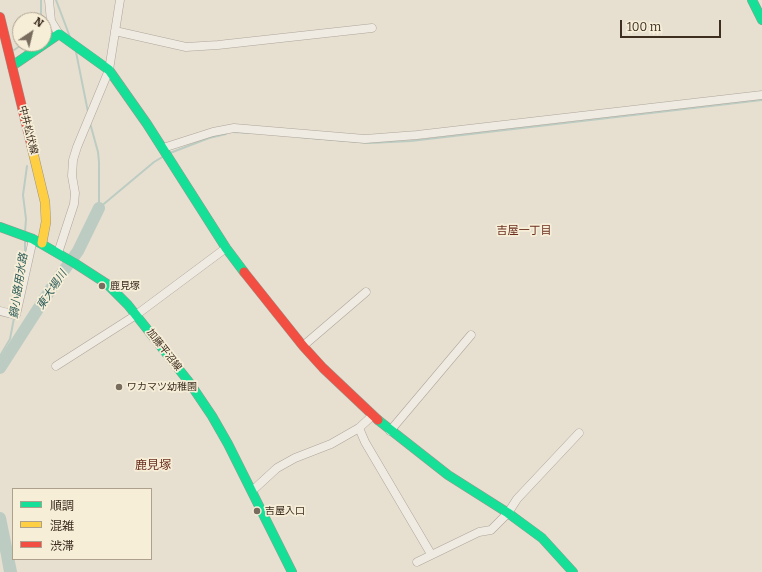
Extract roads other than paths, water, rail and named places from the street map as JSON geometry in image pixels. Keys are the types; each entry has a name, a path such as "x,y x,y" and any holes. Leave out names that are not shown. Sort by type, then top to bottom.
{"street":[{"path":"49,0 51,21 59,34 109,70 163,148 226,248 303,346 323,368 372,416 390,431 448,476 508,513 542,538 573,572"},
{"path":"58,253 74,204 75,194 72,176 73,160 77,146 109,70 120,0"},
{"path":"752,0 762,20"},
{"name":"中井松伏線","path":"0,17 45,202 46,222 42,243"},
{"path":"115,31 186,47 218,46 372,28"},
{"path":"12,66 59,34"},
{"path":"163,148 213,132 234,128 365,139 417,135 762,95"},
{"name":"加藤平沼線","path":"0,226 33,238 42,243 107,284 122,298 206,406 220,428 292,572"},
{"path":"0,311 16,314 33,238"},
{"path":"56,366 136,315 226,248"},
{"path":"303,346 366,292"},
{"path":"390,431 471,335"},
{"path":"252,491 277,468 295,458 331,444 359,428 372,416"},
{"path":"359,428 365,442 431,554"},
{"path":"417,562 479,532 491,530 579,433"}],"waterway":[{"name":"鍋小路用水路","path":"41,0 41,12"},
{"path":"56,0 70,37"},
{"path":"76,52 88,112"},
{"path":"298,137 370,143 411,141 762,100"},
{"path":"90,123 98,152 99,208"},
{"path":"232,132 252,133"},
{"path":"170,153 209,138 226,134"},
{"path":"99,208 154,162 164,156"},
{"name":"鍋小路用水路","path":"25,232 26,219 23,195 27,166"},
{"name":"東大場川","path":"0,368 54,284 78,251 99,208"},
{"name":"鍋小路用水路","path":"25,241 25,258"},
{"name":"鍋小路用水路","path":"0,356 10,339 14,318"},
{"name":"東大場川","path":"0,518 11,572"},
{"name":"鍋小路用水路","path":"0,545 5,572"}],"place":[{"name":"鹿見塚","path":"102,286"},
{"name":"ワカマツ幼稚園","path":"119,387"},
{"name":"吉屋入口","path":"257,511"}],"district":[{"name":"吉屋一丁目","path":"524,231"},
{"name":"鹿見塚","path":"153,466"}]}
